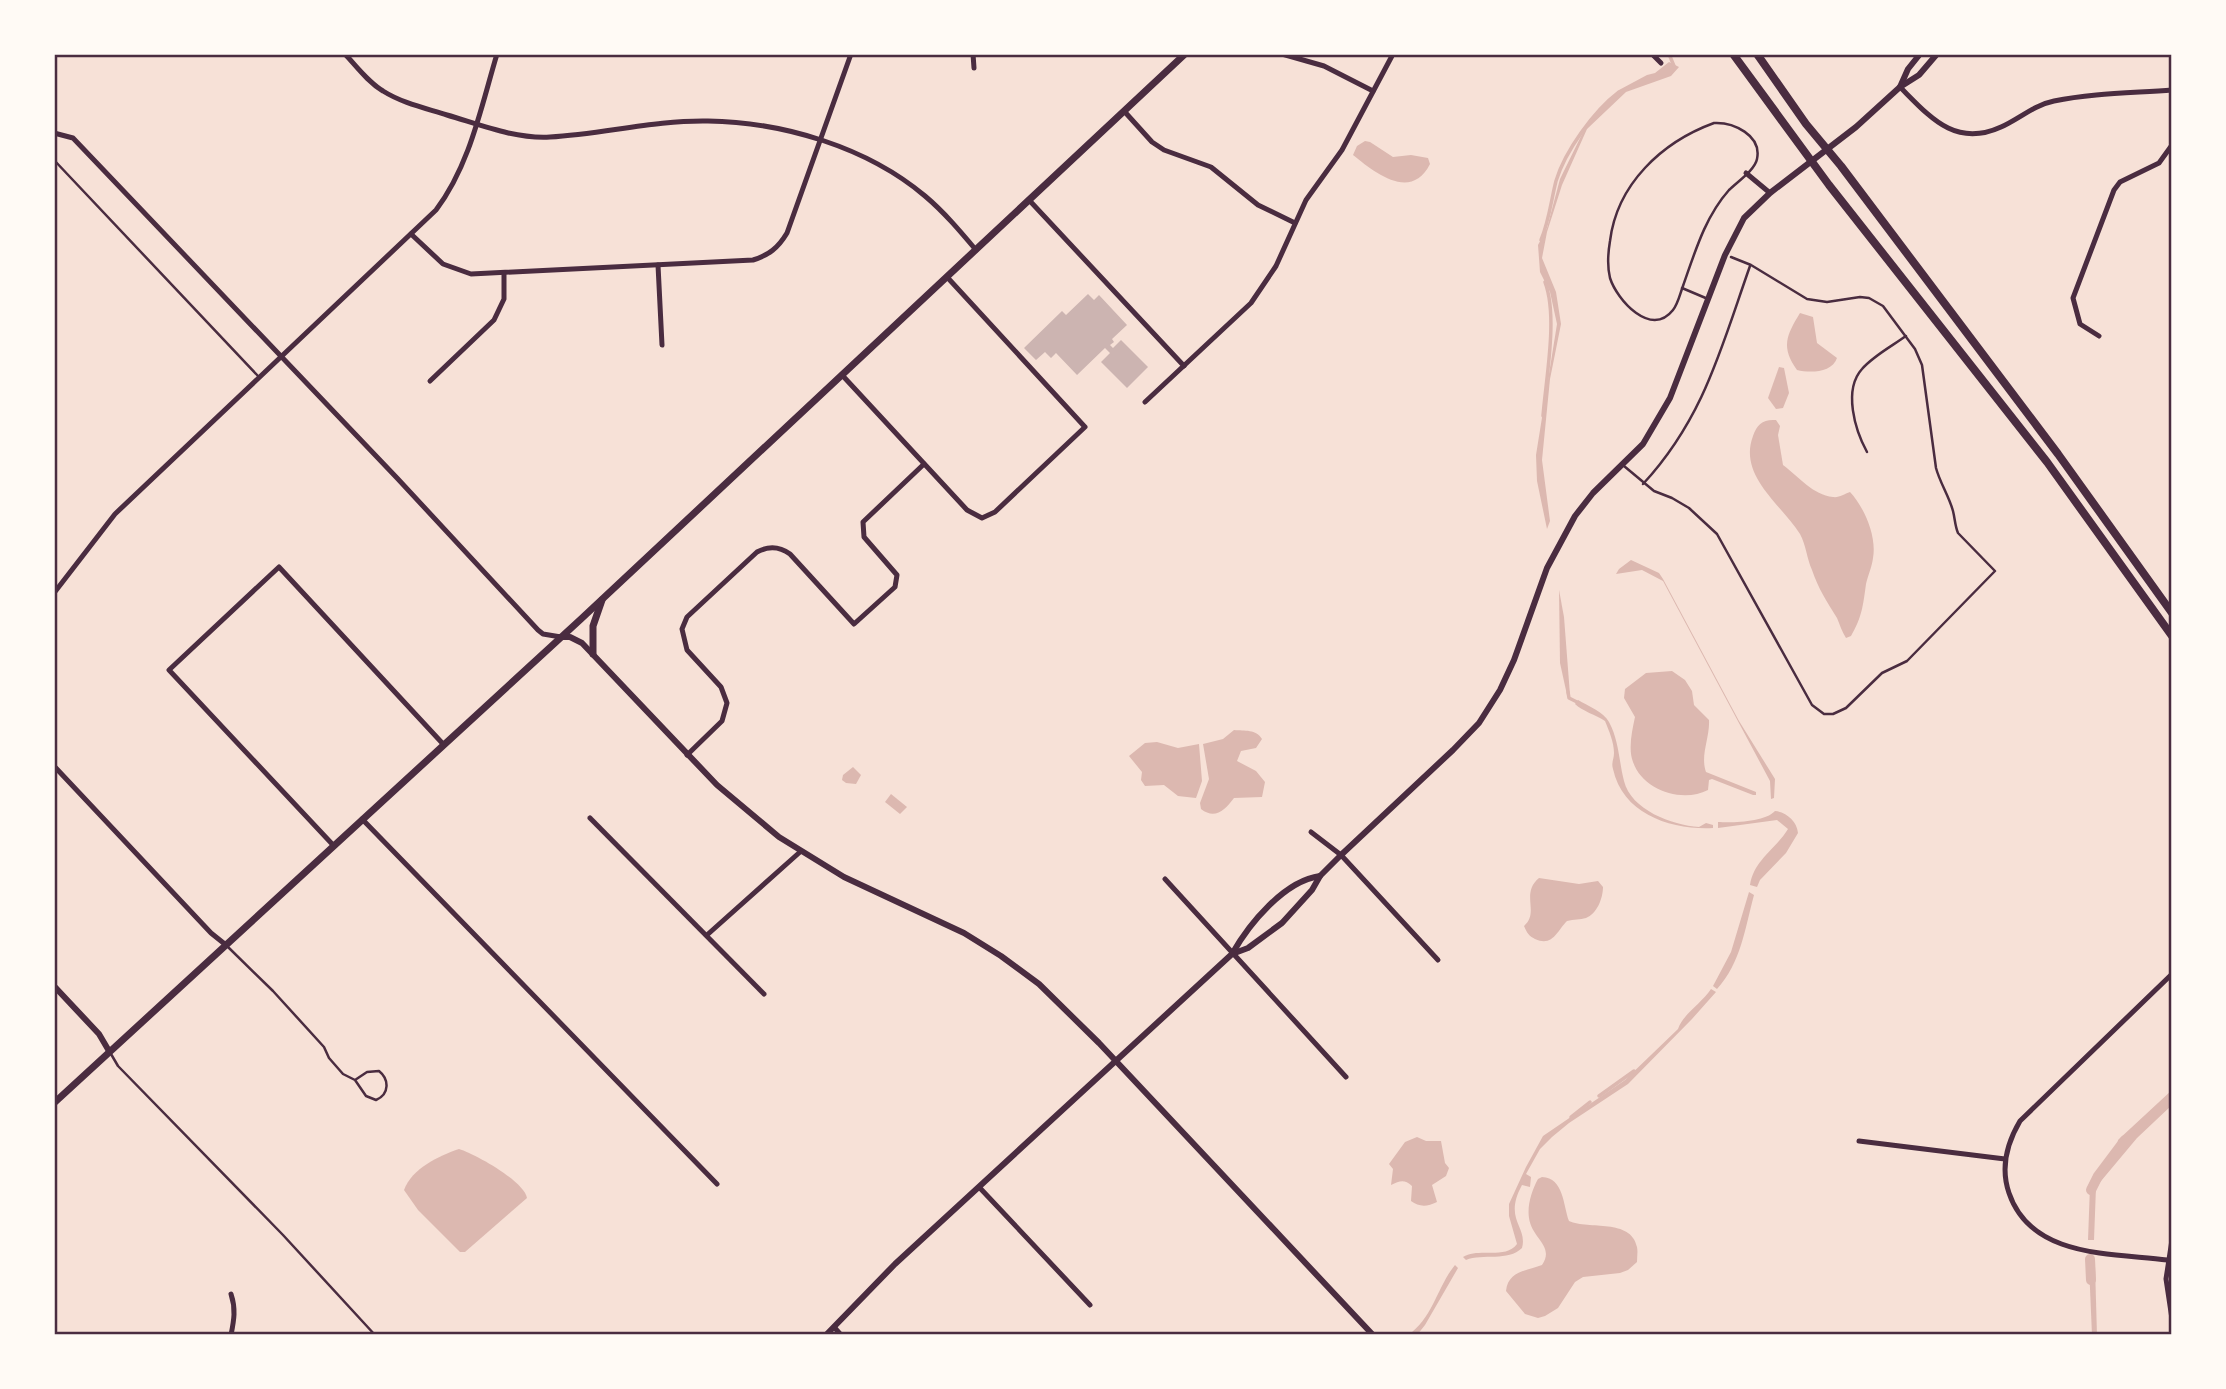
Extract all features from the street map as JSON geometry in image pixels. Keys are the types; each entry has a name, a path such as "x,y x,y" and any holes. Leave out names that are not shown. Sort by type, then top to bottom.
{"main road":[{"path":"54,1103 561,637 1185,54"},
{"path":"1733,54 1811,160 2047,462 2172,636"},
{"path":"1757,54 2057,454 2172,613"},
{"path":"593,654 593,626 603,598"}],"street":[{"path":"345,54 373,85 384,92 411,104 509,133 547,137 677,122 726,122 765,126 820,141 856,154 903,180 943,212 976,250"},
{"path":"54,593 115,514 436,210 462,168 497,54"},
{"path":"411,234 432,256 457,270 471,274 753,260 773,251 787,233 851,54"},
{"path":"973,54 974,68"},
{"path":"1282,54 1324,66 1373,91"},
{"path":"1145,402 1251,303 1276,266 1306,200 1342,149 1393,54"},
{"path":"1652,54 1661,63"},
{"path":"1900,87 1904,76 1920,54"},
{"path":"1232,954 1248,947 1282,923 1312,890 1320,876 1454,750 1490,708 1514,660 1555,551 1582,506 1643,444 1667,405 1708,299 1744,218 1770,193 1864,121 1900,87 1919,75 1937,54"},
{"path":"1900,87 1938,124 1964,134 2001,127 2050,102 2087,96 2172,90"},
{"path":"1124,111 1152,142 1164,150 1211,167 1258,205 1295,223"},
{"path":"54,133 73,138 538,630 543,634 578,640 735,802 800,852 844,877 955,928 1001,956 1058,1001 1373,1335"},
{"path":"2099,337 2080,324 2073,298 2114,190 2120,182 2160,163 2172,145"},
{"path":"1746,173 1770,193"},
{"path":"1029,200 1184,366"},
{"path":"658,265 662,345"},
{"path":"430,381 494,320 504,299 504,274"},
{"path":"842,375 967,510 982,518 995,512 1084,427 947,277"},
{"path":"687,755 722,721 727,703 721,687 687,650 682,629 687,617 757,552 769,547 785,550 790,554 855,624 895,587 897,575 864,537 863,522 924,464"},
{"path":"334,846 169,670 279,567 444,745"},
{"path":"54,766 211,933 226,945"},
{"path":"590,818 764,994"},
{"path":"362,819 717,1184"},
{"path":"1311,832 1341,855 1438,960"},
{"path":"707,935 800,852"},
{"path":"826,1335 885,1274 1232,954 1270,903 1305,879 1320,876"},
{"path":"1164,879 1346,1077"},
{"path":"2167,1260 2064,1246 2039,1234 2028,1225 2012,1202 2006,1180 2005,1159 2013,1132 2029,1110 2172,974"},
{"path":"54,986 99,1034 110,1051"},
{"path":"1859,1141 2005,1159"},
{"path":"979,1187 1090,1305"},
{"path":"2172,1240 2167,1260 2167,1298 2172,1319"},
{"path":"231,1294 235,1319 231,1335"},
{"path":"834,1327 841,1335"}],"lane":[{"path":"1714,123 1734,125 1742,129 1755,144 1758,157 1755,165 1725,195 1713,212 1702,233 1682,288 1673,310 1658,319 1643,317 1622,301 1610,277 1608,254 1613,226 1622,201 1639,175 1660,153 1714,123"},
{"path":"54,160 260,378"},
{"path":"1623,464 1643,484 1689,508 1717,534 1812,705 1825,714 1840,712 1882,673 1907,661 1995,571 1955,528 1953,510 1936,468 1919,355 1883,306 1869,298 1860,297 1816,302 1751,265 1728,256"},
{"path":"1643,484 1661,465 1691,421 1709,381 1751,265"},
{"path":"1682,288 1708,299"},
{"path":"1867,452 1853,421 1854,383 1864,367 1906,336"},
{"path":"226,945 324,1047 329,1058 343,1074 355,1080 370,1099 382,1097 386,1092 386,1081 379,1071 367,1072 355,1080"},
{"path":"110,1051 118,1066 283,1235 375,1335"}],"shaded area":[{"path":"1669,62 1679,67 1671,76 1626,92 1587,129 1562,185 1547,232 1542,258 1556,292 1561,324 1550,379 1542,460 1550,521 1547,529 1537,481 1536,455 1557,324 1550,292 1540,272 1538,245 1547,228 1560,179 1585,128 1619,90 1655,73"},
{"path":"1365,141 1393,157 1411,155 1428,158 1430,164 1422,175 1413,181 1392,180 1353,155 1357,146"},
{"path":"1800,313 1813,317 1817,343 1837,358 1830,367 1808,372 1797,370 1792,362 1787,342"},
{"path":"1779,367 1784,368 1789,393 1783,408 1776,409 1768,398"},
{"path":"1776,420 1780,426 1778,435 1783,465 1806,485 1826,496 1835,497 1850,492 1860,506 1871,531 1873,558 1862,611 1851,636 1846,638 1817,583 1800,534 1764,489 1751,464 1750,450 1756,428 1764,421"},
{"path":"1631,560 1659,573 1663,579 1739,721 1775,779 1774,798 1771,799 1770,781 1663,581 1642,570 1616,574"},
{"path":"1559,590 1564,617 1570,695 1567,695 1560,663"},
{"path":"1672,671 1685,680 1692,691 1694,705 1709,720 1704,759 1706,772 1756,792 1756,795 1712,779 1709,780 1708,790 1698,794 1665,792 1645,780 1638,772 1631,751 1635,717 1624,698 1625,689 1646,673"},
{"path":"1578,700 1607,718 1617,744 1624,781 1635,800 1665,819 1688,826 1699,827 1706,823 1713,825 1713,828 1681,826 1666,822 1638,808 1627,798 1618,785 1613,769 1613,745 1605,721 1575,704"},
{"path":"1234,730 1253,732 1262,739 1256,748 1241,751 1237,761 1256,771 1265,782 1262,797 1234,798 1219,812 1211,814 1201,809 1200,803 1209,779 1203,744 1223,739"},
{"path":"1157,742 1178,748 1199,744 1202,781 1196,798 1178,796 1164,785 1145,786 1141,780 1142,772 1129,756 1145,743"},
{"path":"853,767 861,775 856,784 846,783 842,780 843,775"},
{"path":"891,794 907,807 900,814 885,802"},
{"path":"1775,811 1790,818 1798,833 1786,853 1760,880 1757,887 1750,885 1760,862 1788,829 1777,820 1718,828 1718,822 1757,820"},
{"path":"1539,878 1579,884 1598,881 1603,887 1601,901 1590,916 1567,921 1546,941 1535,939 1528,934 1524,926 1530,915 1531,890"},
{"path":"1749,892 1754,895 1741,945 1732,968 1717,989 1713,986 1731,952"},
{"path":"1711,989 1716,992 1628,1084 1569,1123 1540,1149 1526,1174 1531,1177 1530,1187 1522,1185 1515,1207 1522,1234 1522,1248 1510,1255 1466,1260 1463,1257 1469,1254 1499,1253 1512,1249 1517,1244 1509,1216 1509,1204 1543,1136 1625,1080 1678,1029 1684,1018"},
{"path":"2172,1090 2172,1105 2137,1138 2096,1187 2094,1240 2088,1240 2090,1186 2117,1150 2118,1140"},
{"path":"1417,1137 1426,1141 1441,1141 1445,1163 1449,1168 1446,1176 1432,1185 1437,1202 1426,1205 1411,1201 1412,1186 1407,1182 1391,1185 1393,1169 1389,1164 1405,1142"},
{"path":"459,1149 487,1162 508,1176 524,1191 527,1198 465,1252 460,1252 418,1210 404,1190 420,1169"},
{"path":"1542,1177 1555,1182 1559,1187 1569,1221 1608,1226 1627,1232 1637,1247 1637,1262 1620,1273 1583,1277 1575,1282 1558,1308 1538,1318 1525,1314 1506,1291 1510,1279 1542,1265 1545,1258 1544,1247 1534,1232 1529,1213 1534,1188"},
{"path":"1455,1265 1458,1268 1425,1325 1417,1335 1408,1335 1423,1320"},
{"path":"2089,1265 2095,1266 2097,1335 2092,1335"}],"building":[{"path":"1088,294 1094,300 1099,295 1127,325 1112,339 1114,342 1110,345 1113,348 1121,340 1148,367 1127,388 1101,362 1110,353 1105,348 1077,375 1056,353 1051,358 1045,352 1036,360 1024,348 1062,311 1066,315"}],"waterway":[{"path":"1669,54 1674,66"},
{"path":"1541,240 1556,181 1566,157 1590,121 1619,92"},
{"path":"1543,416 1551,329 1549,296 1545,282"},
{"path":"1568,692 1569,698 1579,703"},
{"path":"1599,1096 1634,1071"},
{"path":"1571,1117 1590,1102"},
{"path":"2091,1190 2125,1140"},
{"path":"2090,1259 2091,1280"}]}
